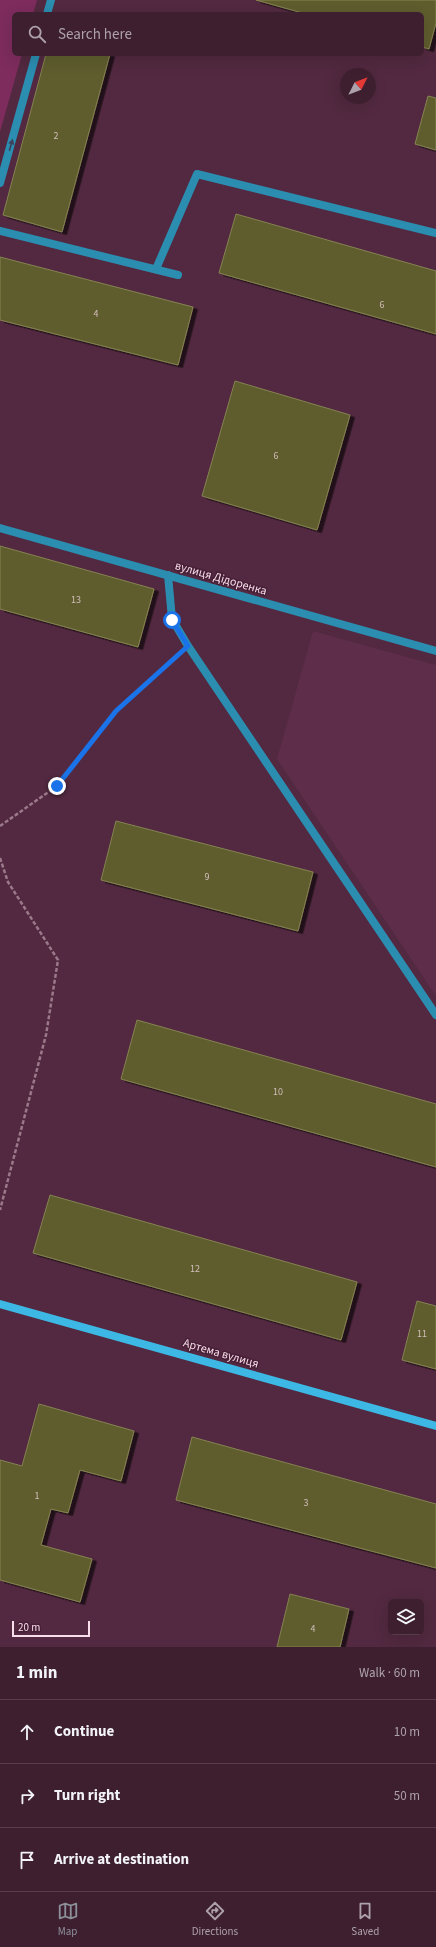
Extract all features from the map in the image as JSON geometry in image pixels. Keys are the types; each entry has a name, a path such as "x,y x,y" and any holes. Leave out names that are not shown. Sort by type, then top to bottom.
{"street":[{"path":"48,12 51,0"},
{"path":"0,183 35,56"},
{"path":"156,269 197,174 436,233"},
{"path":"0,232 178,275"},
{"name":"вулиця Дідоренка","path":"0,528 436,651"},
{"path":"168,575 172,620 436,1015"},
{"name":"Артема вулиця","path":"0,1304 436,1426"}],"path":[{"path":"0,826 57,786 116,711 188,646"},
{"path":"0,858 8,882 58,960 46,1035 0,1210"}],"shaded area":[{"path":"0,0 37,0 34,12 12,12 12,56 21,56 0,132"},
{"path":"313,631 436,665 436,996 277,759"}],"building":[{"path":"256,0 436,0 436,23 429,49 424,48 424,12 299,12"},
{"path":"45,56 109,56 62,232 3,215"},
{"path":"428,96 436,98 436,150 415,144"},
{"path":"236,214 436,271 436,334 219,273"},
{"path":"0,257 193,307 178,365 0,320"},
{"path":"235,381 350,415 317,530 202,496"},
{"path":"0,546 154,589 138,647 0,609"},
{"path":"116,821 313,872 298,931 101,880"},
{"path":"137,1020 436,1104 436,1167 121,1079"},
{"path":"50,1195 357,1282 341,1340 33,1253"},
{"path":"417,1301 436,1306 436,1369 402,1360"},
{"path":"39,1404 134,1431 121,1481 80,1470 68,1513 51,1509 41,1545 92,1559 80,1602 0,1580 0,1460 22,1466"},
{"path":"192,1437 436,1504 436,1568 176,1500"},
{"path":"290,1594 349,1609 340,1647 277,1647"}],"route":[{"path":"57,786 116,711 188,646 172,620"}]}
